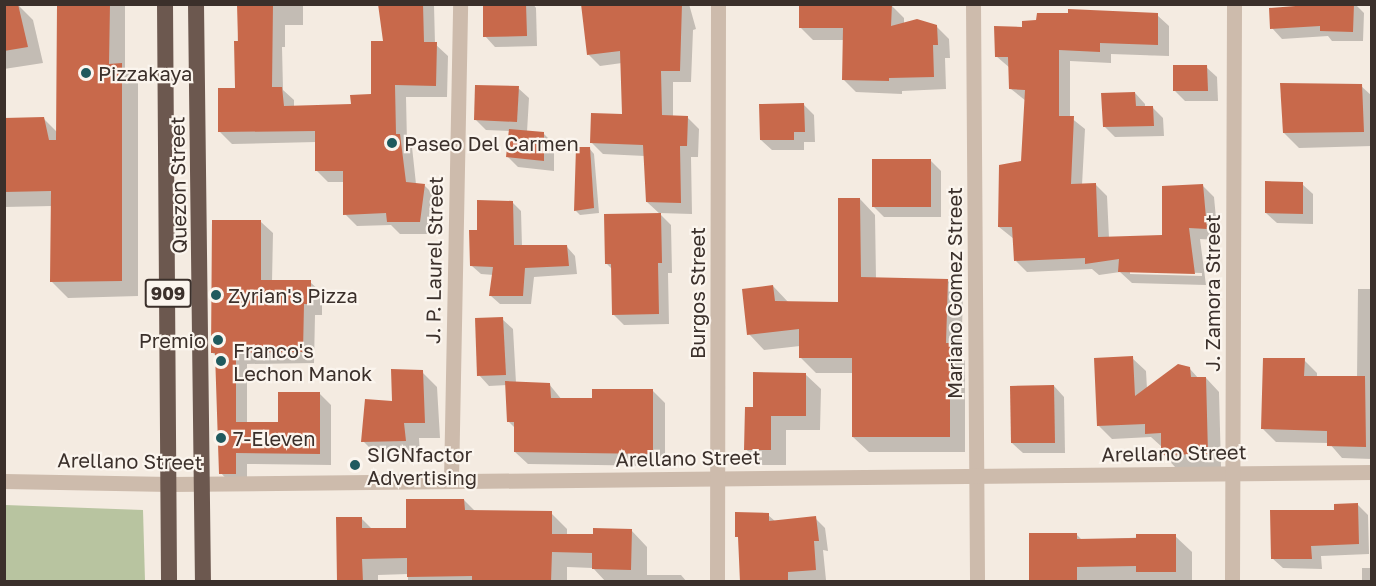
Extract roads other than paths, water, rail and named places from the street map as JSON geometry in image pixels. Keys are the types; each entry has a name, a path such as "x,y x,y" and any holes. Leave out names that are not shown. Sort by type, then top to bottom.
{"highway":[{"name":"Quezon Street","path":"165,4 170,582"},
{"name":"Quezon Street","path":"196,4 203,582"}],"street":[{"name":"J. P. Laurel Street","path":"451,481 460,4"},
{"name":"Burgos Street","path":"717,582 718,4"},
{"name":"Mariano Gomez Street","path":"973,4 977,582"},
{"name":"J. Zamora Street","path":"1232,582 1234,4"},
{"name":"Arellano Street","path":"4,481 170,484 1371,472"}],"place":[{"name":"Pizzakaya","path":"86,73"},
{"name":"Paseo Del Carmen","path":"392,143"},
{"name":"Zyrian's Pizza","path":"216,295"},
{"name":"Premio","path":"218,340"},
{"name":"Franco's Lechon Manok","path":"221,361"},
{"name":"7-Eleven","path":"221,438"},
{"name":"SIGNfactor Advertising","path":"355,465"}]}
